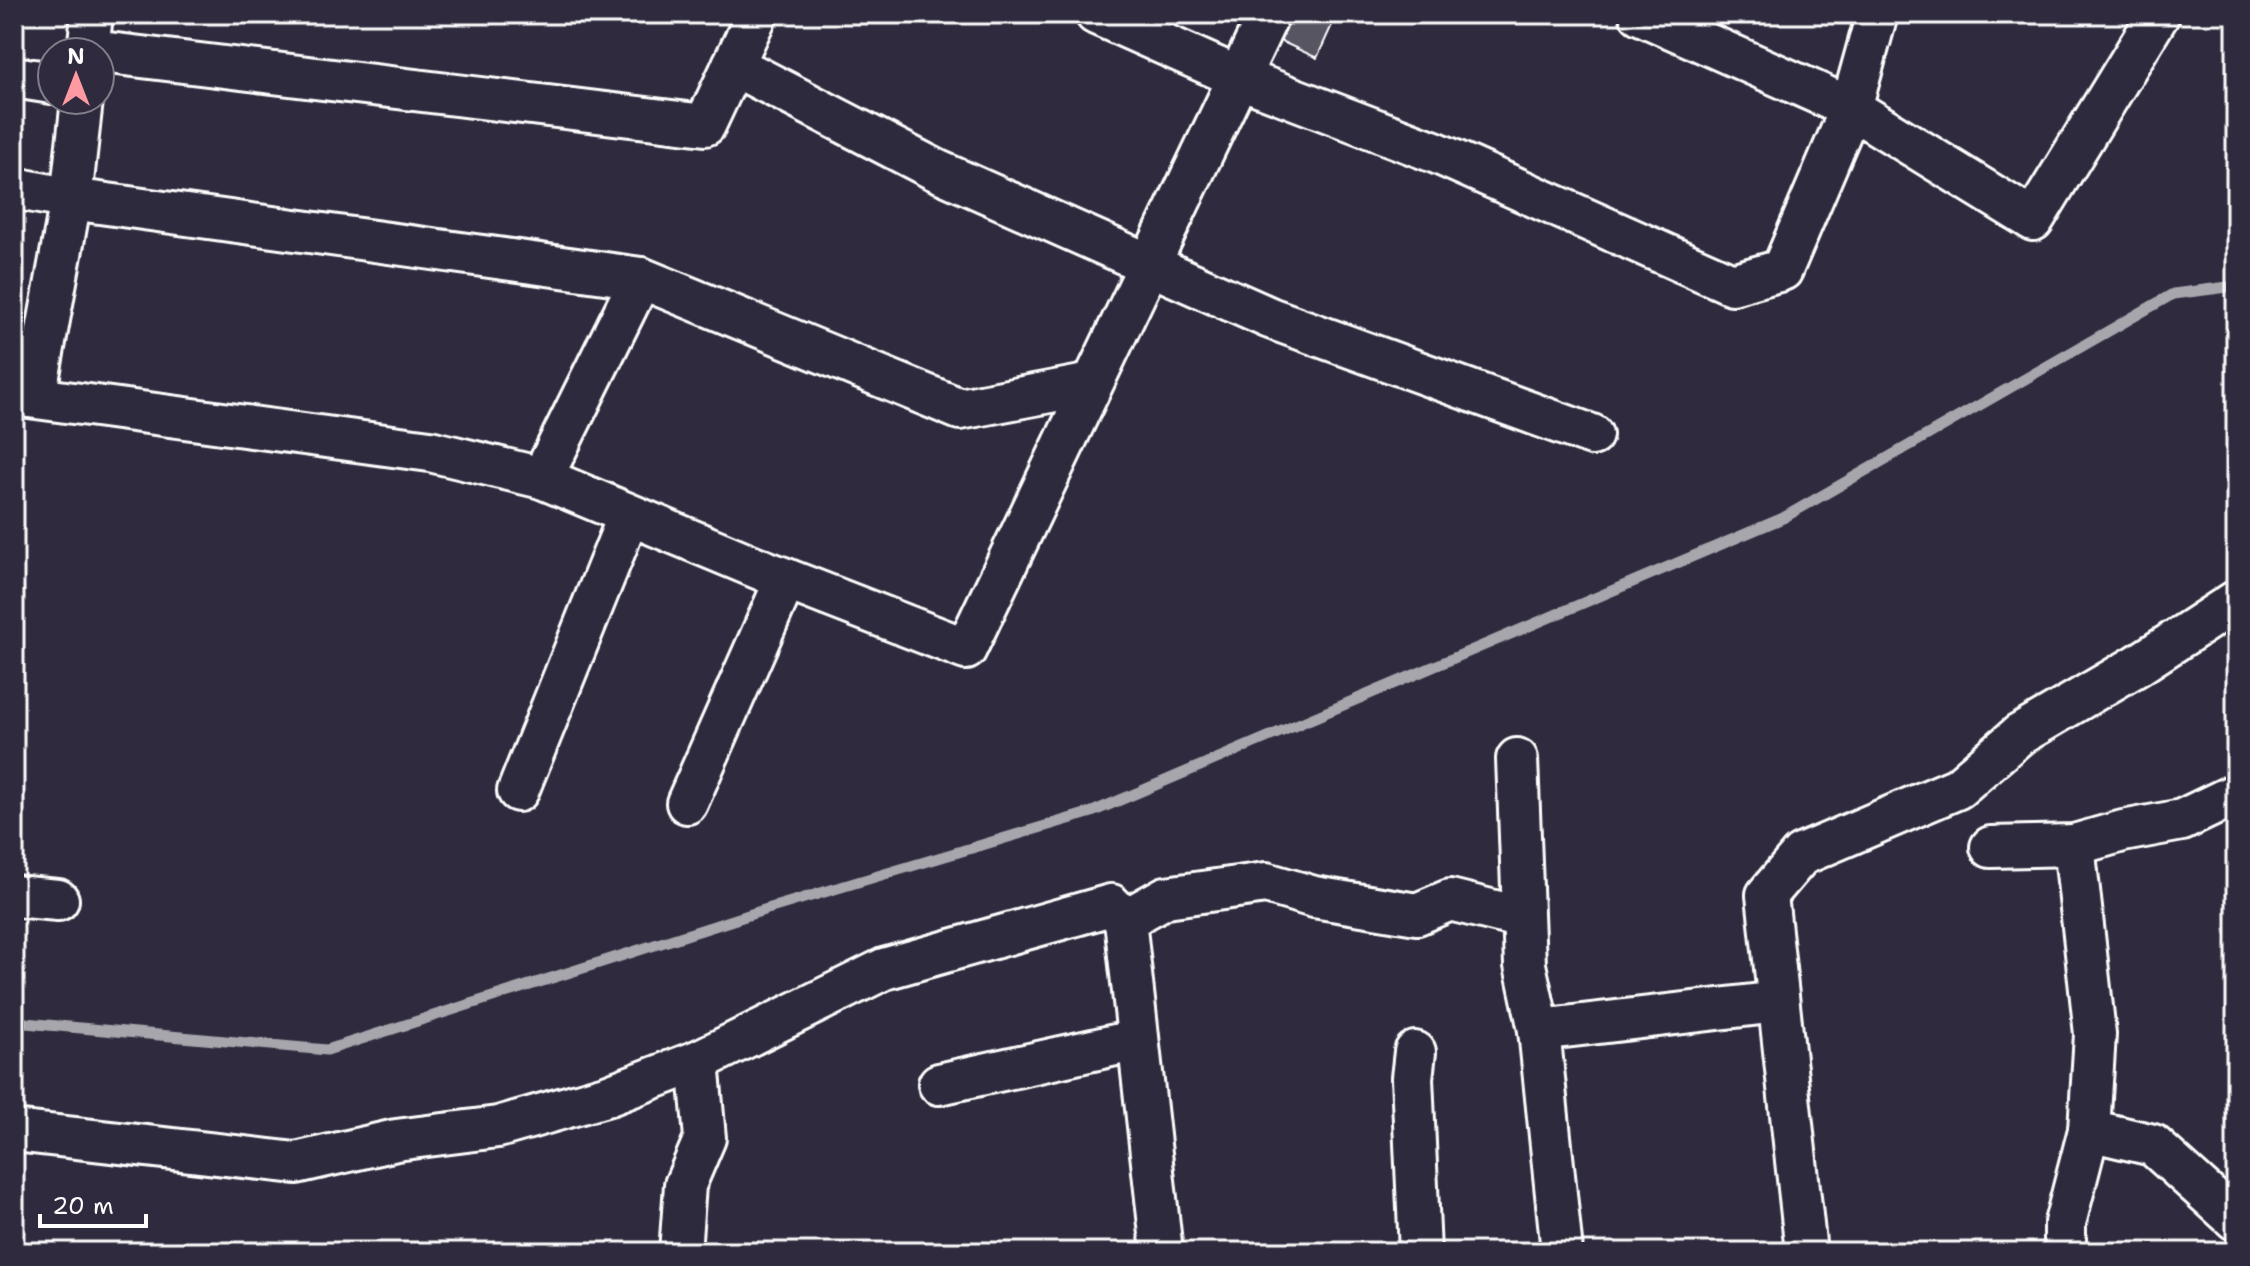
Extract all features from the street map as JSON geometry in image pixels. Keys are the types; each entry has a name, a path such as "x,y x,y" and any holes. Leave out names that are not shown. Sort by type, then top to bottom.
{"street":[{"path":"90,36 92,14"},
{"path":"116,54 705,125 757,14"},
{"path":"1096,14 1240,78 1437,153 1732,284 1782,270 1851,108 1877,14"},
{"path":"80,116 71,199 24,396 430,451 542,478 786,579 966,649 1269,14"},
{"path":"1640,14 1851,108 2033,220 2159,14"},
{"path":"733,65 936,170 1270,318 1592,435"},
{"path":"14,77 36,80"},
{"path":"14,188 71,199 641,278 960,409 1092,384"},
{"path":"542,478 641,278"},
{"path":"518,791 629,515"},
{"path":"687,803 786,579"},
{"path":"1806,1252 1767,895 1801,855 1958,788 2019,735 2138,665 2236,601"},
{"path":"1517,759 1525,965 1539,1030 1562,1252"},
{"path":"1991,847 2074,845 2123,831 2182,820 2236,794"},
{"path":"2065,1252 2065,1223 2089,1130 2095,1034 2074,845"},
{"path":"1125,920 1166,897 1266,883 1314,897 1417,914 1450,900 1523,918"},
{"path":"14,896 58,900"},
{"path":"14,1131 296,1163 396,1140 498,1127 609,1095 698,1061 884,969 1111,905 1125,920 1162,1252"},
{"path":"1539,1030 1778,1002"},
{"path":"939,1084 1138,1040"},
{"path":"1415,1052 1412,1078 1420,1252"},
{"path":"680,1252 685,1185 705,1138 698,1061"},
{"path":"2089,1130 2153,1145 2236,1220"}],"building":[{"path":"1287,14 1337,14 1317,58 1276,39"}],"waterway":[{"path":"14,1022 327,1050 764,910 1092,812 1783,518 2173,294 2236,286"}]}
